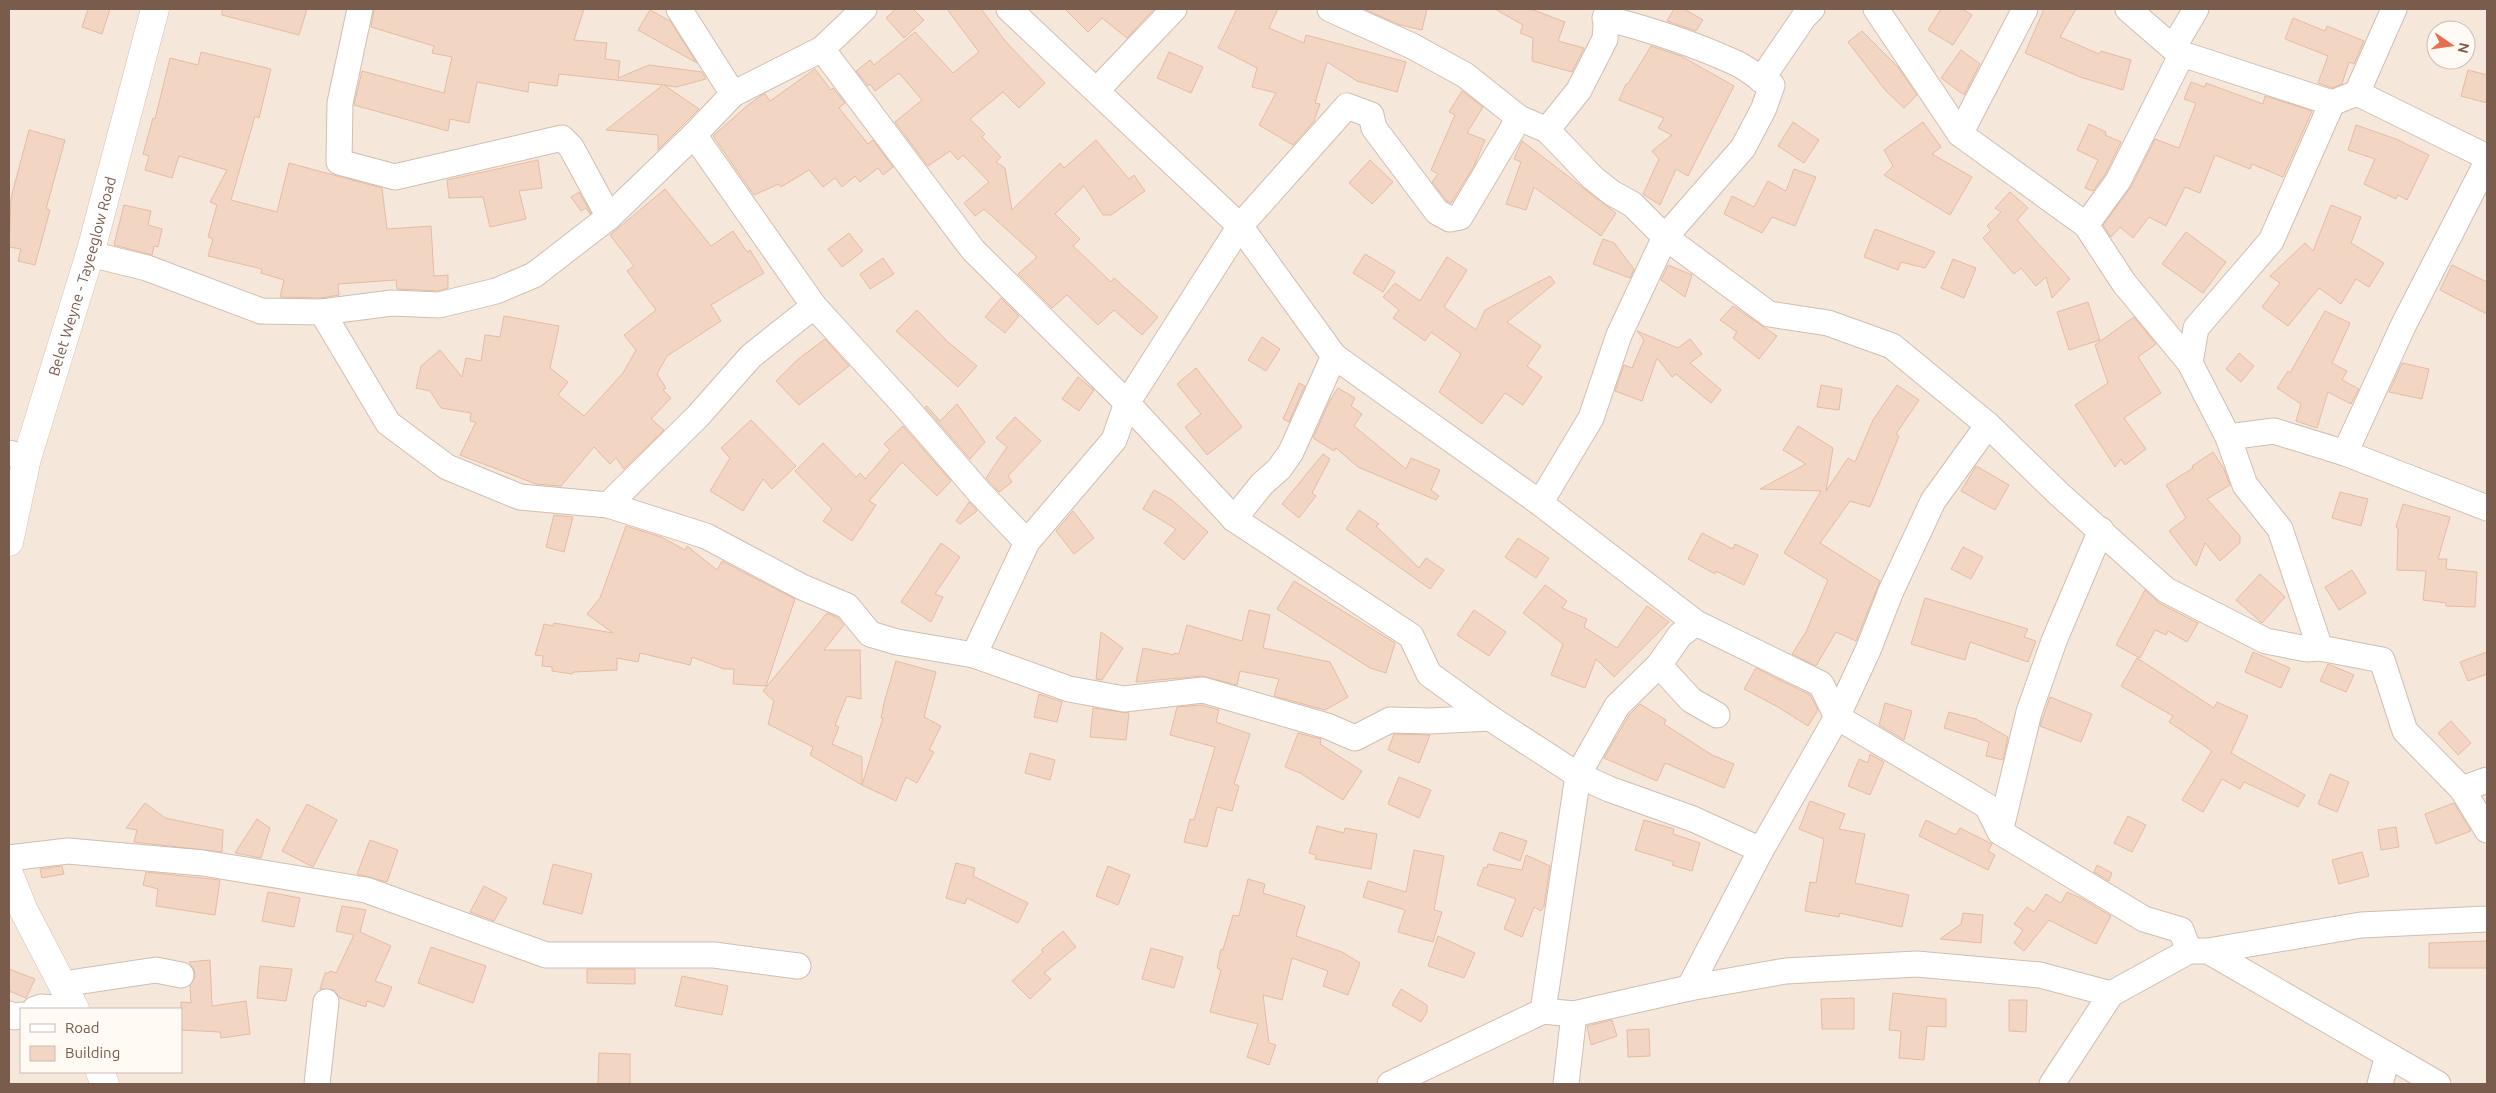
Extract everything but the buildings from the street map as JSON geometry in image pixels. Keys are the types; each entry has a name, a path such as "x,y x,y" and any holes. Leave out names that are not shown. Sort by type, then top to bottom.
{"main road":[{"name":"Belet Weyne - Tayeeglow Road","path":"12,531 18,455 90,254 155,9"},
{"path":"9,874 24,911 66,997 74,1008"}],"street":[{"path":"360,9 340,104 339,162 395,177 562,138 571,147 609,217"},
{"path":"679,9 733,94"},
{"path":"90,254 147,268 261,311 322,312 392,302 440,305 496,290 534,275 609,217 694,135 733,94 822,50 864,9"},
{"path":"1009,9 1240,226 1334,356 1540,503 1696,623 1820,684 1837,717 1987,806 2000,832 2144,919 2180,930 2198,951 2438,1084"},
{"path":"1097,90 1174,9"},
{"path":"1330,9 1412,46 1465,75 1519,118 1547,130 1593,178 1612,193 1632,204 1665,237 1769,314 1828,322 1892,346 1988,425 2166,590 2266,640 2306,649 2320,648 2382,660 2405,731 2462,789 2487,830"},
{"path":"1761,80 1804,17 1812,9"},
{"path":"1876,9 1960,134 2086,225 2124,283 2190,364 2228,437 2246,485 2280,529 2320,648"},
{"path":"1960,134 2025,9"},
{"path":"2128,9 2178,51 2332,102 2357,93 2487,158"},
{"path":"2086,225 2118,181 2196,9"},
{"path":"2357,93 2394,9"},
{"path":"1540,503 1591,418 1619,335 1665,237 1744,148 1764,108 1772,85 1761,80 1743,66 1665,33 1606,13 1605,40 1579,90 1547,130"},
{"path":"822,50 972,250 1127,404 1234,519 1411,636 1429,674 1490,718 1578,775 1610,789 1693,819 1761,850"},
{"path":"2190,364 2196,328 2271,241 2332,102"},
{"path":"974,655 1027,542 1114,440 1127,404 1240,226 1347,106 1371,115 1374,128 1437,212 1450,219 1460,217 1519,118"},
{"path":"694,135 814,306 905,406 980,493 1027,542"},
{"path":"2346,453 2403,326 2487,162"},
{"path":"608,505 698,416 751,356 814,306"},
{"path":"322,312 388,423 447,467 520,497 608,505 706,536 802,587 847,606 870,634 897,642 974,655 1069,689 1124,700 1203,690 1327,726 1355,738 1390,720 1430,721 1490,718"},
{"path":"1234,519 1262,484 1279,469 1291,452 1334,356"},
{"path":"1688,988 1761,850 1837,717 1868,650 1890,591 1934,501 1988,425"},
{"path":"2228,437 2274,431 2346,453 2487,508"},
{"path":"2000,832 2029,712 2054,641 2101,530"},
{"path":"1543,1012 1578,775 1617,706 1659,665 1680,635 1696,623"},
{"path":"1659,665 1691,700 1717,715"},
{"path":"2462,789 2487,780"},
{"path":"9,858 68,851 203,863 366,890 546,955 714,955 798,966"},
{"path":"2052,1084 2111,994 2198,951 2361,924 2487,919"},
{"path":"1390,1084 1543,1012 1574,1014 1688,988 1786,971 1917,964 2040,975 2111,994"},
{"path":"38,1008 66,997 156,970 181,975"},
{"path":"317,1084 326,1002"},
{"path":"9,1014 15,1018 20,1016"},
{"path":"1566,1084 1574,1014"},
{"path":"2380,1084 2388,1055"}],"shaded area":[{"path":"9,9 2487,9 2487,1084 9,1084"}]}
